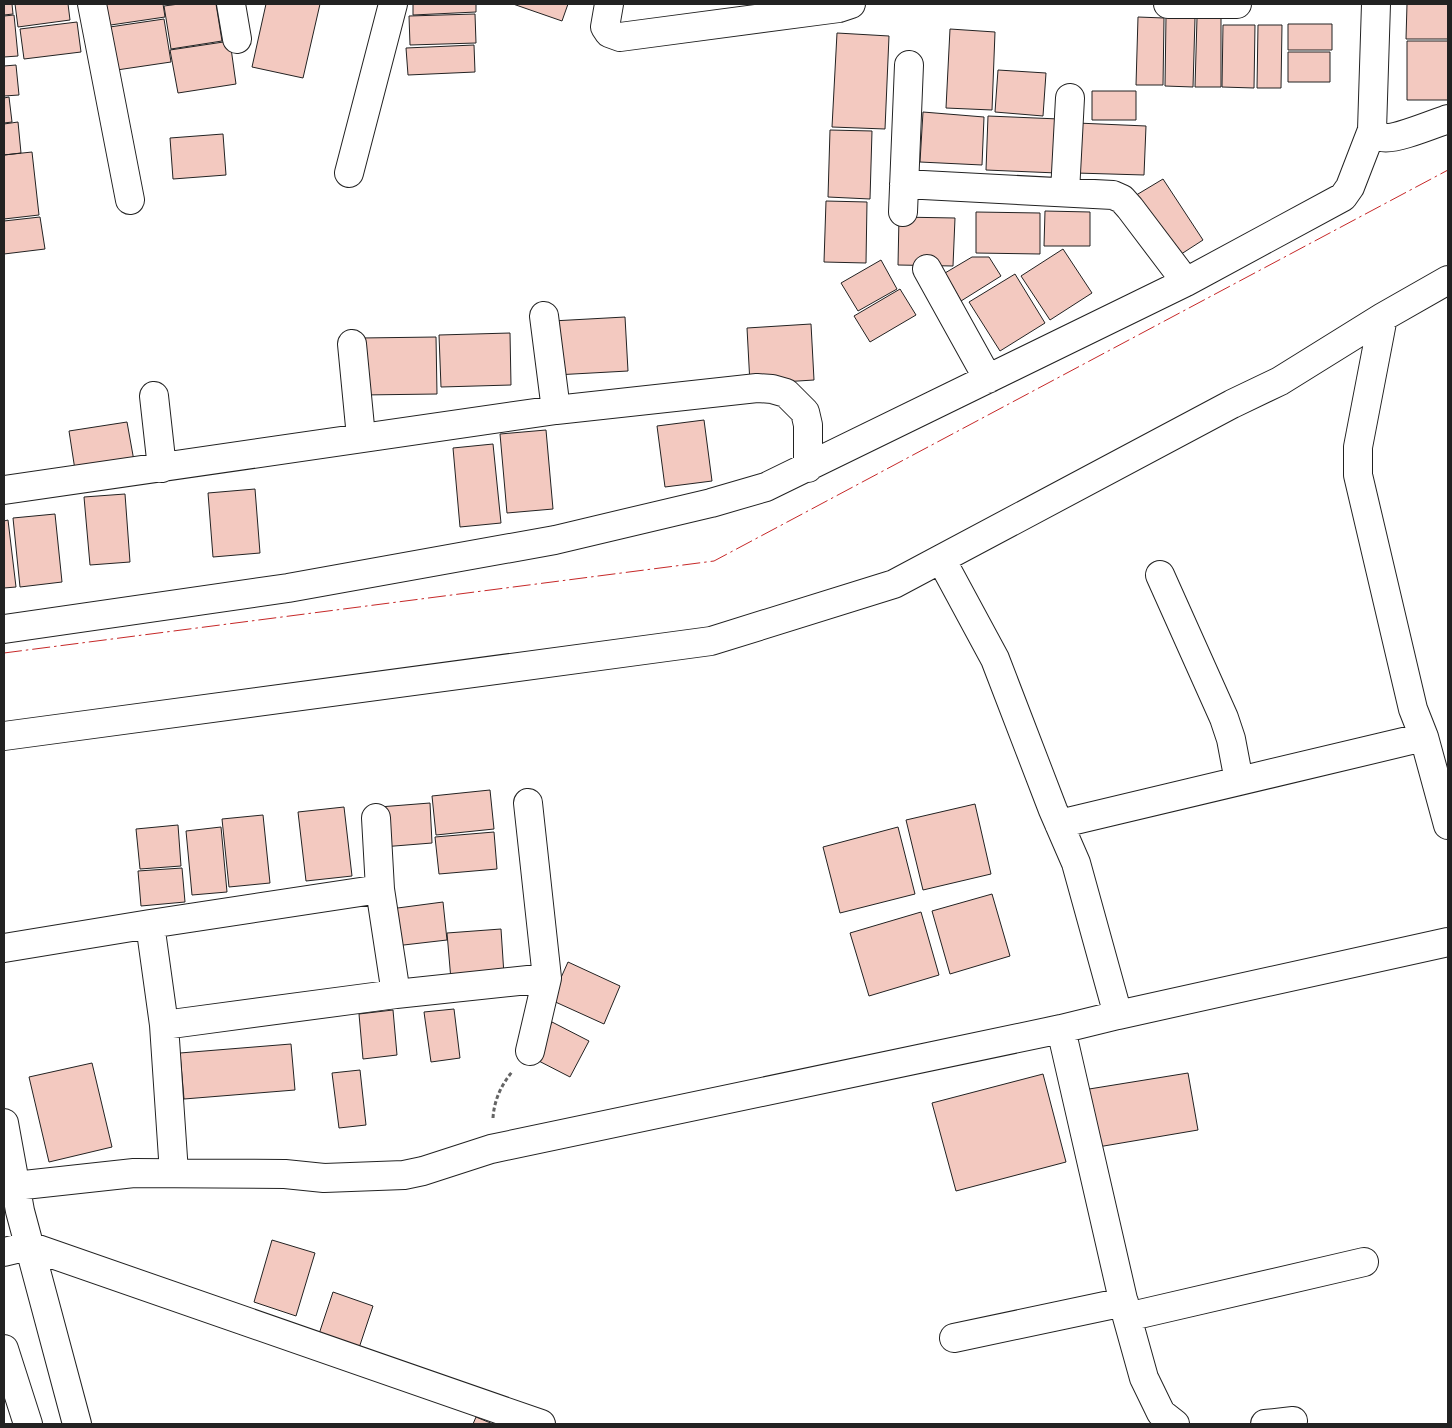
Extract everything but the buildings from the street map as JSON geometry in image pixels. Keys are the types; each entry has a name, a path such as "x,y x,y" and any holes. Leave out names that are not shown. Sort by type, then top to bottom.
{"street":[{"path":"92,4 130,200"},
{"path":"231,4 237,39"},
{"path":"349,173 393,4"},
{"path":"609,4 606,28 609,32 620,37 839,8 850,4"},
{"path":"1168,4 1237,4"},
{"path":"4,629 288,588 554,540 750,493 808,468 1186,282 1343,198 1350,187 1372,130 1376,4"},
{"path":"903,212 909,65"},
{"path":"1065,192 1070,98"},
{"path":"1372,130 1382,137 1390,137 1448,119"},
{"path":"904,184 1113,196 1122,200 1130,208 1186,282"},
{"path":"927,269 988,379"},
{"path":"4,736 711,641 894,584 1232,404 1280,381 1383,317 1448,280"},
{"path":"544,316 556,410"},
{"path":"1383,317 1358,447 1358,475 1413,710 1424,737 1448,825"},
{"path":"352,344 361,437"},
{"path":"4,490 556,410 756,388 772,389 786,393 805,412 808,425 808,468"},
{"path":"154,396 162,468"},
{"path":"941,559 995,659 1076,863 1118,1015"},
{"path":"1160,575 1224,718 1231,739 1239,781"},
{"path":"1059,824 1424,737"},
{"path":"528,803 547,978 530,1051"},
{"path":"376,818 380,889 396,994"},
{"path":"4,948 380,889"},
{"path":"150,924 164,1025 174,1173"},
{"path":"13,1203 134,1174 285,1174 324,1178 404,1176 491,1149 1061,1029 1448,942"},
{"path":"164,1025 396,994 547,978"},
{"path":"1061,1029 1125,1309 1144,1378 1152,1398 1161,1413 1175,1424"},
{"path":"4,1123 16,1249 77,1424"},
{"path":"16,1249 541,1424"},
{"path":"954,1338 1125,1309 1364,1262"},
{"path":"4,1349 28,1424"},
{"path":"1265,1424 1293,1421"}],"path":[{"path":"491,1149 494,1105 507,1078 530,1051"}],"power":[{"path":"4,653 714,561 1448,170"}]}
